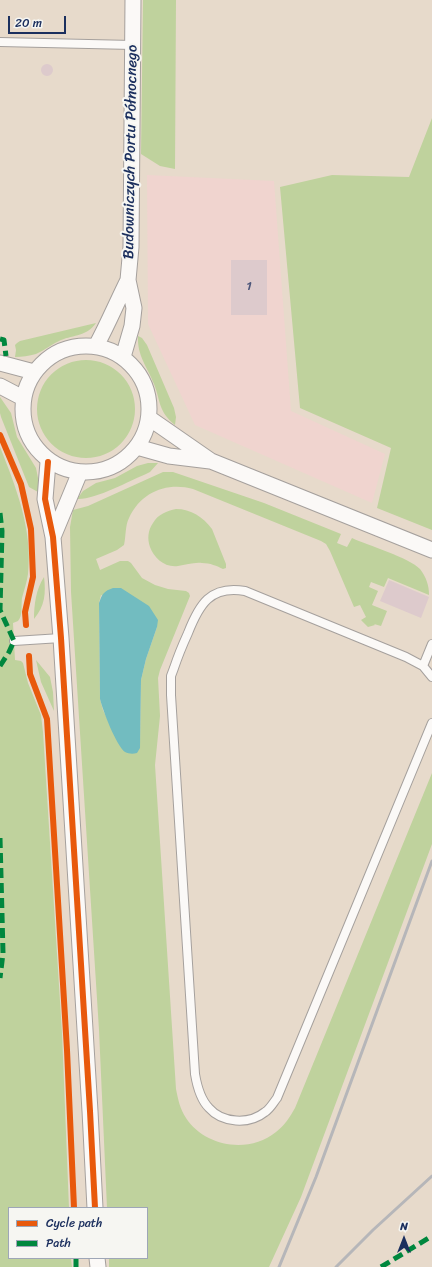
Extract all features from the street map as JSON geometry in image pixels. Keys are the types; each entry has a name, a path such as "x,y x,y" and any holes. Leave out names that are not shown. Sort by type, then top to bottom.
{"street":[{"name":"Budowniczych Portu Północnego","path":"122,357 132,326 134,308 128,280 131,248 134,0"},
{"name":"Budowniczych Portu Północnego","path":"96,346 110,319 115,304 128,280"},
{"path":"78,346 96,346 110,350 122,357 136,369 145,384 149,402 149,418 145,434 138,447 126,459 111,468 94,472 66,470 48,462 32,443 25,429 22,413 23,398 27,384 34,372 46,359 61,350 78,346"},
{"path":"0,363 34,372"},
{"path":"0,386 23,398"},
{"path":"149,418 210,461 432,550"},
{"path":"138,447 169,456 210,461"},
{"path":"48,462 45,499 53,536 95,1207"},
{"path":"53,536 80,472"}],"lane":[{"path":"0,42 133,45"},
{"path":"432,677 423,666 406,658 244,591 228,590 215,594 203,603 194,617 174,668 171,695 195,1074 198,1089 204,1102 214,1114 229,1120 248,1120 265,1113 277,1098 432,723"},
{"path":"14,641 60,638"},
{"path":"423,666 432,644"}],"shaded area":[{"path":"147,175 274,181 291,411 385,454 372,503 195,425 148,324"}],"green space":[{"path":"143,0 176,0 175,169 160,166 141,154"},
{"path":"432,118 432,530 377,508 391,448 300,408 280,187 332,175 409,177"},
{"path":"96,323 84,333 61,340 36,354 15,357 15,345 20,341"},
{"path":"138,336 142,338 147,345 174,408 176,417 175,425 163,411 154,384 139,349"},
{"path":"86,360 105,364 120,375 131,390 135,409 131,428 120,443 105,454 86,458 67,454 52,443 41,428 37,409 41,390 52,375 67,364"},
{"path":"0,397 11,413 17,437 36,468 39,483 38,492 29,487 1,417"},
{"path":"0,447 22,509 28,541 28,574 22,598 20,619 13,623 15,660 23,663 28,683 41,715 43,732 62,1033 69,1207 8,1207 8,1259 71,1259 72,1267 0,1267"},
{"path":"148,463 158,463 150,472 121,485 93,496 77,499 83,491 96,483 115,478 137,466"},
{"path":"163,472 173,472 264,503 341,534 337,543 347,547 352,538 398,556 420,569 428,584 429,595 388,578 384,587 371,582 369,587 378,591 372,605 387,611 381,626 374,624 375,625 368,627 361,620 366,617 360,605 354,607 326,544 193,489 183,487 164,488 156,491 140,502 129,518 124,545 117,550 96,559 100,570 120,561 128,561 142,578 155,585 168,589 186,591 190,596 158,678 160,716 155,765 176,1089 178,1100 184,1115 194,1128 204,1136 228,1144 241,1145 253,1143 265,1139 276,1132 291,1115 432,773 432,844 301,1197 269,1267 109,1267 109,1259 148,1259 148,1207 107,1207 99,1030 71,592 70,527 73,510 88,506","holes":["101,595 157,627 146,659 141,680 140,742 118,741 103,710 100,699 99,603"]},
{"path":"176,509 187,510 196,514 201,517 212,529 226,564 226,568 223,569 205,563 173,566 164,564 154,555 148,541 151,526 160,515"},
{"path":"44,577 45,588 43,604 34,619 36,597"},
{"path":"36,660 50,677 53,692 54,711 41,682"}],"water":[{"path":"113,588 121,588 149,606 158,620 141,680 140,748 137,753 134,754 125,752 121,748 107,719 100,699 99,603 104,593"}],"building":[{"path":"45,64 49,64 53,70 49,76 45,76 41,72 41,68"},
{"path":"231,260 267,260 267,315 231,315"},
{"path":"389,580 429,597 421,618 380,601"}],"railway":[{"path":"279,1267 316,1177 432,861"},
{"path":"336,1267 373,1230 432,1176"}],"marked path":[{"path":"0,339 4,340 6,356"},
{"path":"0,513 2,531 0,610 14,641 0,666"},
{"path":"0,838 3,953 0,978"},
{"path":"381,1267 432,1236"},
{"path":"76,1259 76,1267"}],"cycle path":[{"path":"0,435 21,484 31,529 33,577 25,612 26,625"},
{"path":"48,462 45,499 53,537 61,638 95,1207"},
{"path":"29,656 30,674 47,719 67,1050 74,1207"}]}
